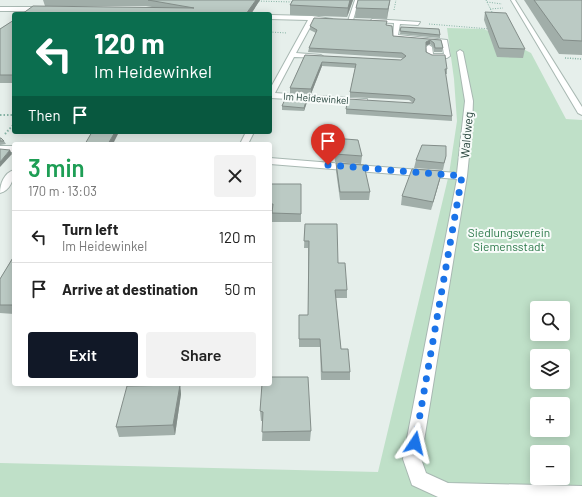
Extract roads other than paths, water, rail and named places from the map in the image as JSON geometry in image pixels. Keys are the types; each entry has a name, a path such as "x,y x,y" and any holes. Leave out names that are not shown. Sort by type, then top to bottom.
{"street":[{"path":"350,20 357,0"},
{"path":"514,0 582,113"},
{"path":"0,10 54,9"},
{"path":"272,17 335,19"},
{"name":"Im Heidewinkel","path":"272,92 312,18"},
{"path":"342,20 357,20"},
{"path":"364,21 418,23"},
{"path":"395,22 395,37 443,40 445,42 447,56 430,56 429,47"},
{"name":"Waldweg","path":"460,52 469,101 468,126 456,175 412,458 419,479 448,492 582,495"},
{"path":"292,55 331,57"},
{"name":"Im Heidewinkel","path":"272,96 370,101"},
{"path":"0,149 12,149"},
{"path":"272,161 456,175"},
{"path":"0,190 12,175"}],"park label":[{"name":"Siedlungsverein Siemensstadt","path":"509,239"}]}
